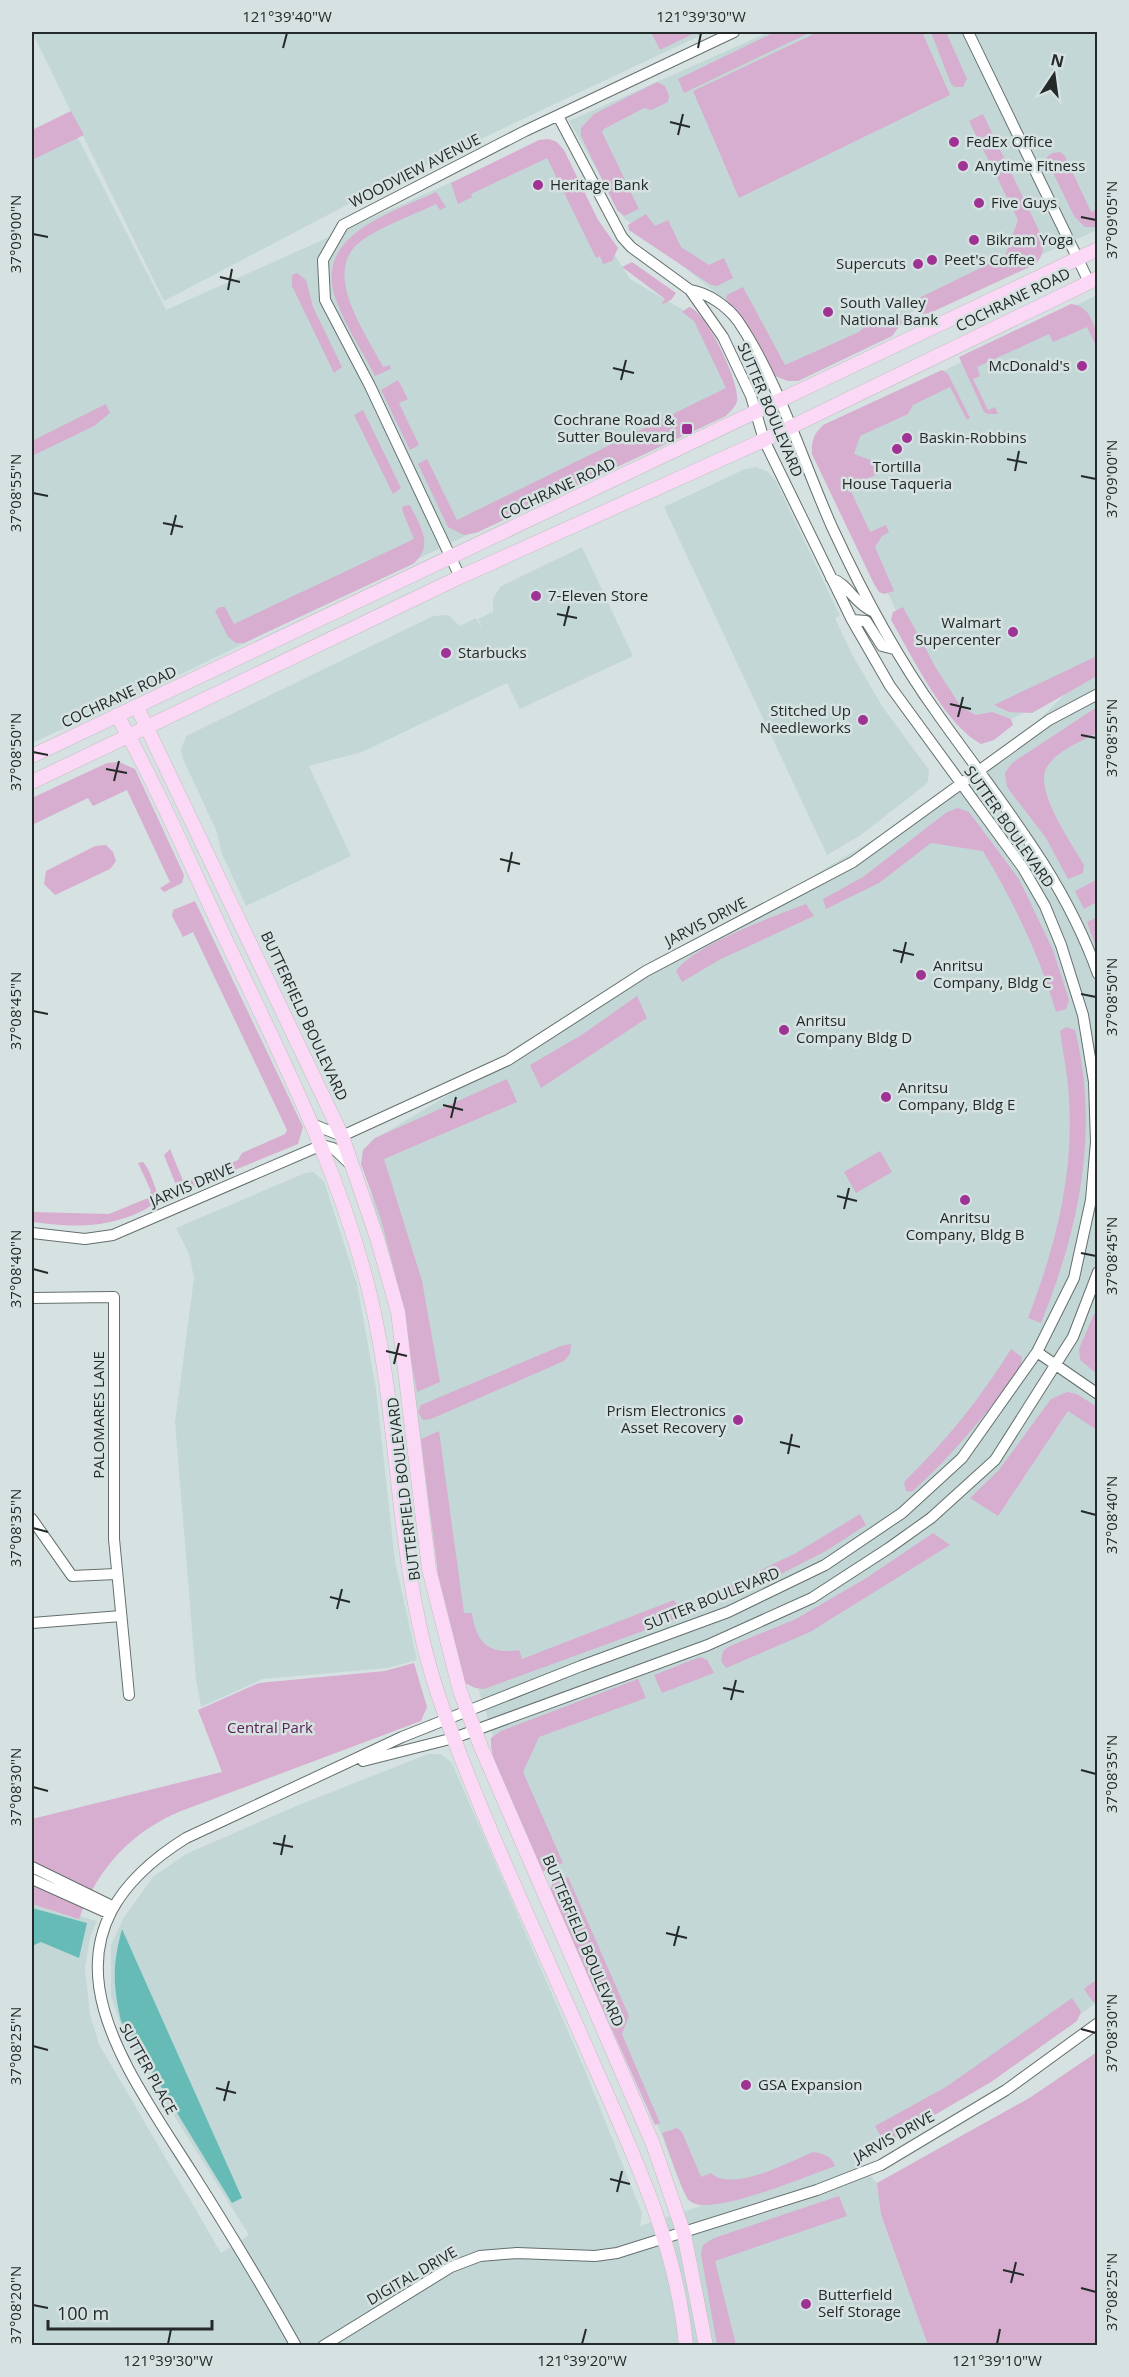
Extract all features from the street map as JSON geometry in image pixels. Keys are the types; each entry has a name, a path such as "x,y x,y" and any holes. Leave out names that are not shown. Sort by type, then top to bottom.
{"main road":[{"name":"COCHRANE ROAD","path":"32,756 1098,249"},
{"name":"COCHRANE ROAD","path":"32,782 128,734 460,577 764,440 1093,280"},
{"name":"BUTTERFIELD BOULEVARD","path":"137,707 342,1136 377,1238 398,1312 429,1569 444,1633 467,1711 649,2134 684,2234 706,2346"},
{"name":"BUTTERFIELD BOULEVARD","path":"117,715 322,1145 356,1239 372,1303 380,1349 408,1562 426,1653 453,1738 504,1860 635,2155 670,2260 686,2346"}],"street":[{"name":"WOODVIEW AVENUE","path":"460,577 325,300 323,260 343,225 734,32"},
{"path":"968,32 1078,258 1093,280"},
{"name":"SUTTER BOULEVARD","path":"467,1711 728,1612 825,1565 902,1514 962,1458 1037,1353 1074,1278 1091,1200 1096,1142 1094,1082 1083,1015 1061,945 1045,906 1023,868 959,784 890,686 852,620 764,440 751,396 723,337 690,290 631,247 622,237 558,117"},
{"name":"SUTTER BOULEVARD","path":"690,290 704,292 737,320 778,402 872,611 894,649 1055,880 1080,929 1098,974"},
{"path":"831,578 844,583 855,600 872,611"},
{"path":"852,620 866,621 882,646 894,649"},
{"name":"JARVIS DRIVE","path":"342,1136 508,1060 646,971 853,862 1049,720 1098,694"},
{"path":"312,1124 342,1136"},
{"path":"322,1145 333,1148 352,1166"},
{"name":"JARVIS DRIVE","path":"32,1233 85,1239 113,1235 322,1145"},
{"path":"474,1730 708,1645 812,1598 932,1518 995,1460 1073,1337 1098,1272"},
{"name":"PALOMARES LANE","path":"32,1298 114,1297 113,1474 116,1574 129,1695"},
{"path":"1037,1353 1098,1394"},
{"path":"32,1520 72,1576 116,1574"},
{"path":"32,1623 121,1616"},
{"name":"SUTTER PLACE","path":"296,2346 249,2262 144,2098 115,2046 100,1999 96,1972 100,1943 112,1910 150,1863 186,1838 446,1718 467,1711"},
{"name":"SUTTER PLACE","path":"345,1765 410,1751 474,1730"},
{"path":"32,1867 112,1910"},
{"path":"32,1879 112,1910"},
{"name":"JARVIS DRIVE","path":"664,2239 817,2190 881,2165 1006,2090 1098,2022"},
{"name":"DIGITAL DRIVE","path":"323,2346 451,2267 480,2256 538,2253 595,2256 617,2253 664,2239"}],"shaded area":[{"path":"32,32 708,32 402,176 164,301"},
{"path":"769,32 1097,32 1097,230 786,368 733,307 624,218 569,121"},
{"path":"76,134 166,310 546,140 578,198 630,279 699,319 733,394 601,470 140,694 32,743 32,155"},
{"path":"1097,295 1097,2006 1096,2003 980,2087 856,2160 877,2183 881,2216 928,2345 32,2345 32,1902 97,1921 90,1938 85,1968 90,2015 99,2044 221,2253 249,2235 126,2039 111,1997 111,1945 124,1917 154,1876 186,1854 296,1806 428,1754 441,1754 452,1763 584,2068 642,2213 640,2226 701,2206 687,2199 632,2061 502,1765 438,1557 365,1159 370,1142 989,770 1066,693 978,735 906,632 814,435"},
{"path":"756,467 767,471 776,481 840,616 835,618 853,656 882,706 929,770 928,781 924,786 861,835 827,855 664,507 745,469"},
{"path":"582,547 633,656 520,709 507,683 362,752 309,766 351,856 246,906 222,854 216,830 182,757 181,749 186,736 433,616 448,615 460,626 476,618 483,630 478,619 493,612 493,598 501,586"},
{"path":"313,1172 324,1181 357,1284 376,1389 395,1561 417,1660 388,1668 263,1679 201,1707 196,1679 175,1422 194,1278 189,1254 176,1228 305,1173"}],"green space":[{"path":"697,32 660,50 652,34"},
{"path":"775,32 811,32 684,93 678,79"},
{"path":"818,32 922,32 950,95 739,198 693,91"},
{"path":"931,32 946,32 967,79 963,87 955,87 951,84"},
{"path":"657,82 665,86 669,96 668,102 651,110 644,108 602,132 639,209 624,216 617,210 581,136 581,128 594,114"},
{"path":"71,111 84,135 32,160 32,130"},
{"path":"983,114 1042,237 1042,255 1036,264 930,313 922,314 915,300 1005,256 1018,220 969,121"},
{"path":"549,139 557,142 564,150 598,220 618,248 612,261 603,264 600,256 596,258 547,158 471,194 472,197 458,204 451,183 539,140"},
{"path":"1060,152 1065,156 1091,212 1097,209 1097,227 1085,227 1074,216 1046,158 1052,153"},
{"path":"436,192 446,207 440,210 436,204 388,225 361,241 349,254 345,269 345,286 350,303 383,367 390,365 391,369 375,376 348,327 335,297 332,275 336,257 347,241 362,228 380,217"},
{"path":"646,214 655,226 668,220 681,247 709,265 724,258 733,278 717,286 711,285 629,230 628,225"},
{"path":"632,262 676,293 671,300 661,305 665,299 622,267"},
{"path":"297,273 306,280 313,307 342,367 334,373 292,286 292,275"},
{"path":"743,287 785,365 859,332 865,326 899,313 902,323 892,336 798,381 788,381 775,376 755,338 726,299 727,295"},
{"path":"1071,304 1084,309 1092,320 1097,348 1087,327 1053,342 1049,334 977,367 980,376 973,379 988,410 995,407 998,414 984,412 959,357"},
{"path":"689,307 696,311 713,334 734,380 737,401 726,416 476,533 464,535 448,527 418,464 427,459 457,520 726,388 694,321 682,312"},
{"path":"942,370 948,374 970,418 967,420 950,387 913,405 908,414 860,436 854,454 873,461 880,473 849,487 870,532 886,525 889,532 882,536 875,547 894,591 884,594 879,592 874,584 812,454 813,441 823,425"},
{"path":"398,380 408,399 399,403 419,445 410,450 381,390"},
{"path":"106,404 110,413 94,426 32,456 32,441"},
{"path":"363,410 401,488 393,494 354,415"},
{"path":"410,505 424,536 423,550 413,564 244,643 236,643 228,637 215,611 220,607 225,607 234,624 414,539 402,510 403,506"},
{"path":"903,607 936,668 961,707 976,715 992,712 1011,719 1013,725 994,740 981,744 955,722 930,688 891,620 893,612"},
{"path":"1097,656 1097,676 1032,713 1009,712 994,705"},
{"path":"1097,707 1097,733 1056,756 1047,767 1044,777 1049,802 1063,831 1084,865 1083,873 1068,879 1046,838 1007,787 1005,773 1012,763"},
{"path":"119,762 135,769 184,875 182,883 164,892 160,888 170,882 127,790 93,806 88,798 32,825 32,798 107,763"},
{"path":"958,808 969,812 1019,879 1053,950 1069,1000 1066,1009 1056,1012 1025,929 983,851 931,843 879,883 826,909 823,899 863,877 947,812"},
{"path":"106,845 113,852 116,861 110,869 55,895 44,884 46,871 95,846"},
{"path":"1096,880 1097,902 1084,909 1075,891"},
{"path":"195,901 303,1127 298,1144 186,1190 176,1185 164,1155 170,1149 184,1183 238,1160 242,1153 285,1134 287,1130 193,932 183,937 172,916 173,910"},
{"path":"806,904 814,916 719,960 682,982 676,971 699,951 736,932"},
{"path":"1097,917 1097,950 1087,922"},
{"path":"637,996 647,1018 541,1088 530,1065 583,1034"},
{"path":"1066,1027 1075,1030 1086,1105 1082,1179 1066,1252 1041,1323 1028,1318 1054,1238 1065,1184 1070,1128 1067,1073 1060,1031"},
{"path":"507,1079 517,1102 384,1159 422,1281 440,1382 417,1392 395,1273 381,1219 361,1164 363,1150 375,1138"},
{"path":"880,1151 892,1172 856,1193 844,1172"},
{"path":"143,1162 157,1192 156,1199 146,1209 128,1217 101,1224 60,1225 32,1222 32,1212 109,1214 148,1198 151,1191 138,1163"},
{"path":"1094,1314 1097,1315 1097,1374 1080,1360 1079,1349"},
{"path":"571,1344 570,1354 564,1361 431,1419 423,1420 418,1412 421,1405 561,1346"},
{"path":"1011,1349 1022,1357 1021,1365 984,1416 912,1492 906,1491 904,1482 962,1419"},
{"path":"1067,1392 1077,1394 1097,1407 1097,1430 1068,1411 998,1516 970,1498 999,1470 1051,1399"},
{"path":"439,1431 464,1613 472,1613 477,1632 485,1644 499,1650 519,1650 522,1659 674,1600 684,1616 484,1689 465,1683 441,1599 421,1439"},
{"path":"860,1514 866,1525 826,1551 734,1598 728,1586 796,1553"},
{"path":"933,1533 950,1545 810,1632 726,1668 721,1661 723,1651 730,1646 796,1619 868,1577"},
{"path":"700,1657 707,1660 714,1673 662,1693 654,1675"},
{"name":"Central Park","path":"414,1663 427,1707 421,1721 181,1811 163,1820 132,1841 106,1868 79,1919 32,1904 32,1819 222,1772 198,1710 259,1683 385,1671"},
{"path":"638,1679 646,1698 539,1737 523,1772 563,1863 542,1872 496,1768 491,1738 501,1731"},
{"path":"568,1877 629,2016 622,2034 660,2123 655,2125 550,1892 552,1884"},
{"path":"1097,1979 1097,2002 1093,2002 1084,1989"},
{"path":"1072,1998 1081,2012 1077,2021 991,2082 885,2144 875,2126 946,2087"},
{"path":"1097,2052 1097,2345 928,2345 881,2215 877,2183 1031,2097"},
{"path":"677,2128 682,2132 701,2177 711,2173 720,2178 732,2180 746,2178 813,2152 827,2156 835,2166 738,2200 701,2205 690,2201 687,2197 662,2133"},
{"path":"839,2196 847,2216 715,2261 736,2345 717,2345 701,2254 703,2245 714,2238"}],"water":[{"path":"32,1908 87,1923 79,1958 41,1942 32,1946"},
{"path":"122,1929 242,2198 232,2203 121,2021 116,1997 115,1975 116,1954"}],"place":[{"name":"FedEx Office","path":"954,142"},
{"name":"Anytime Fitness","path":"963,166"},
{"name":"Heritage Bank","path":"538,185"},
{"name":"Five Guys","path":"979,203"},
{"name":"Bikram Yoga","path":"974,240"},
{"name":"Peet's Coffee","path":"932,260"},
{"name":"Supercuts","path":"918,264"},
{"name":"South Valley National Bank","path":"828,312"},
{"name":"McDonald's","path":"1082,366"},
{"name":"Cochrane Road & Sutter Boulevard","path":"687,429"},
{"name":"Baskin-Robbins","path":"907,438"},
{"name":"Tortilla House Taqueria","path":"897,449"},
{"name":"7-Eleven Store","path":"536,596"},
{"name":"Walmart Supercenter","path":"1013,632"},
{"name":"Starbucks","path":"446,653"},
{"name":"Stitched Up Needleworks","path":"863,720"},
{"name":"Anritsu Company, Bldg C","path":"921,975"},
{"name":"Anritsu Company Bldg D","path":"784,1030"},
{"name":"Anritsu Company, Bldg E","path":"886,1097"},
{"name":"Anritsu Company, Bldg B","path":"965,1200"},
{"name":"Prism Electronics Asset Recovery","path":"738,1420"},
{"name":"GSA Expansion","path":"746,2085"},
{"name":"Butterfield Self Storage","path":"806,2304"}]}
